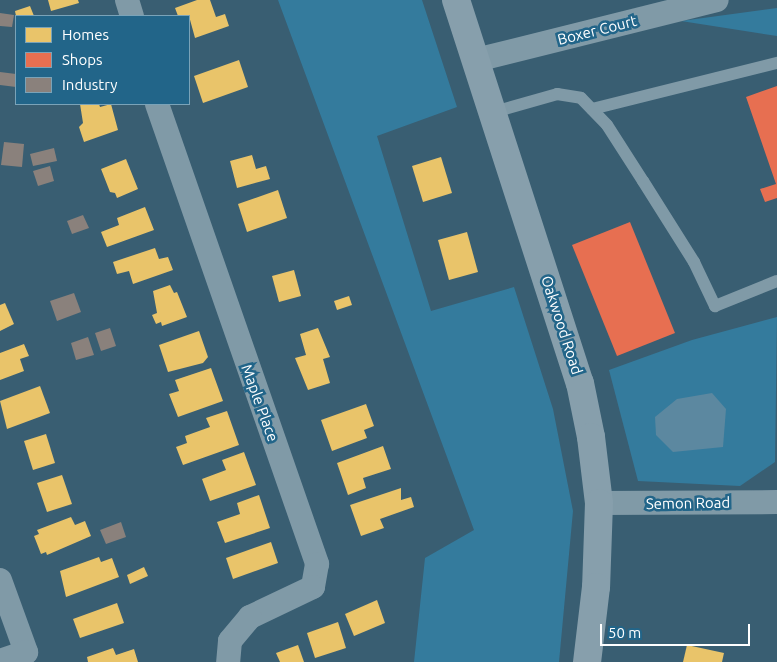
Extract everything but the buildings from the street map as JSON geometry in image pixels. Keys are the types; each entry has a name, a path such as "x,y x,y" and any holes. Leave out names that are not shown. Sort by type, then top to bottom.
{"main road":[{"name":"Oakwood Road","path":"456,0 494,112 580,383 591,437 599,503 596,587 588,662"}],"street":[{"path":"127,0 132,15"},
{"name":"Boxer Court","path":"476,60 717,0"},
{"name":"Maple Place","path":"157,105 317,564 313,587 250,618 230,641 228,662"},
{"name":"Semon Road","path":"599,503 777,502"},
{"path":"0,580 26,652 0,661"}],"lane":[{"path":"592,109 777,63"},
{"path":"494,112 557,94 581,98 607,124 689,254 715,306 777,281"}],"shaded area":[{"path":"278,0 422,0 457,107 377,136 431,311 514,287 553,409 573,511 559,662 414,662 425,558 474,530"},
{"path":"777,8 777,36 681,21"},
{"path":"777,317 775,462 740,486 638,481 609,370 692,340"},
{"path":"712,393 726,409 723,447 673,452 656,435 655,417 677,399"}]}
